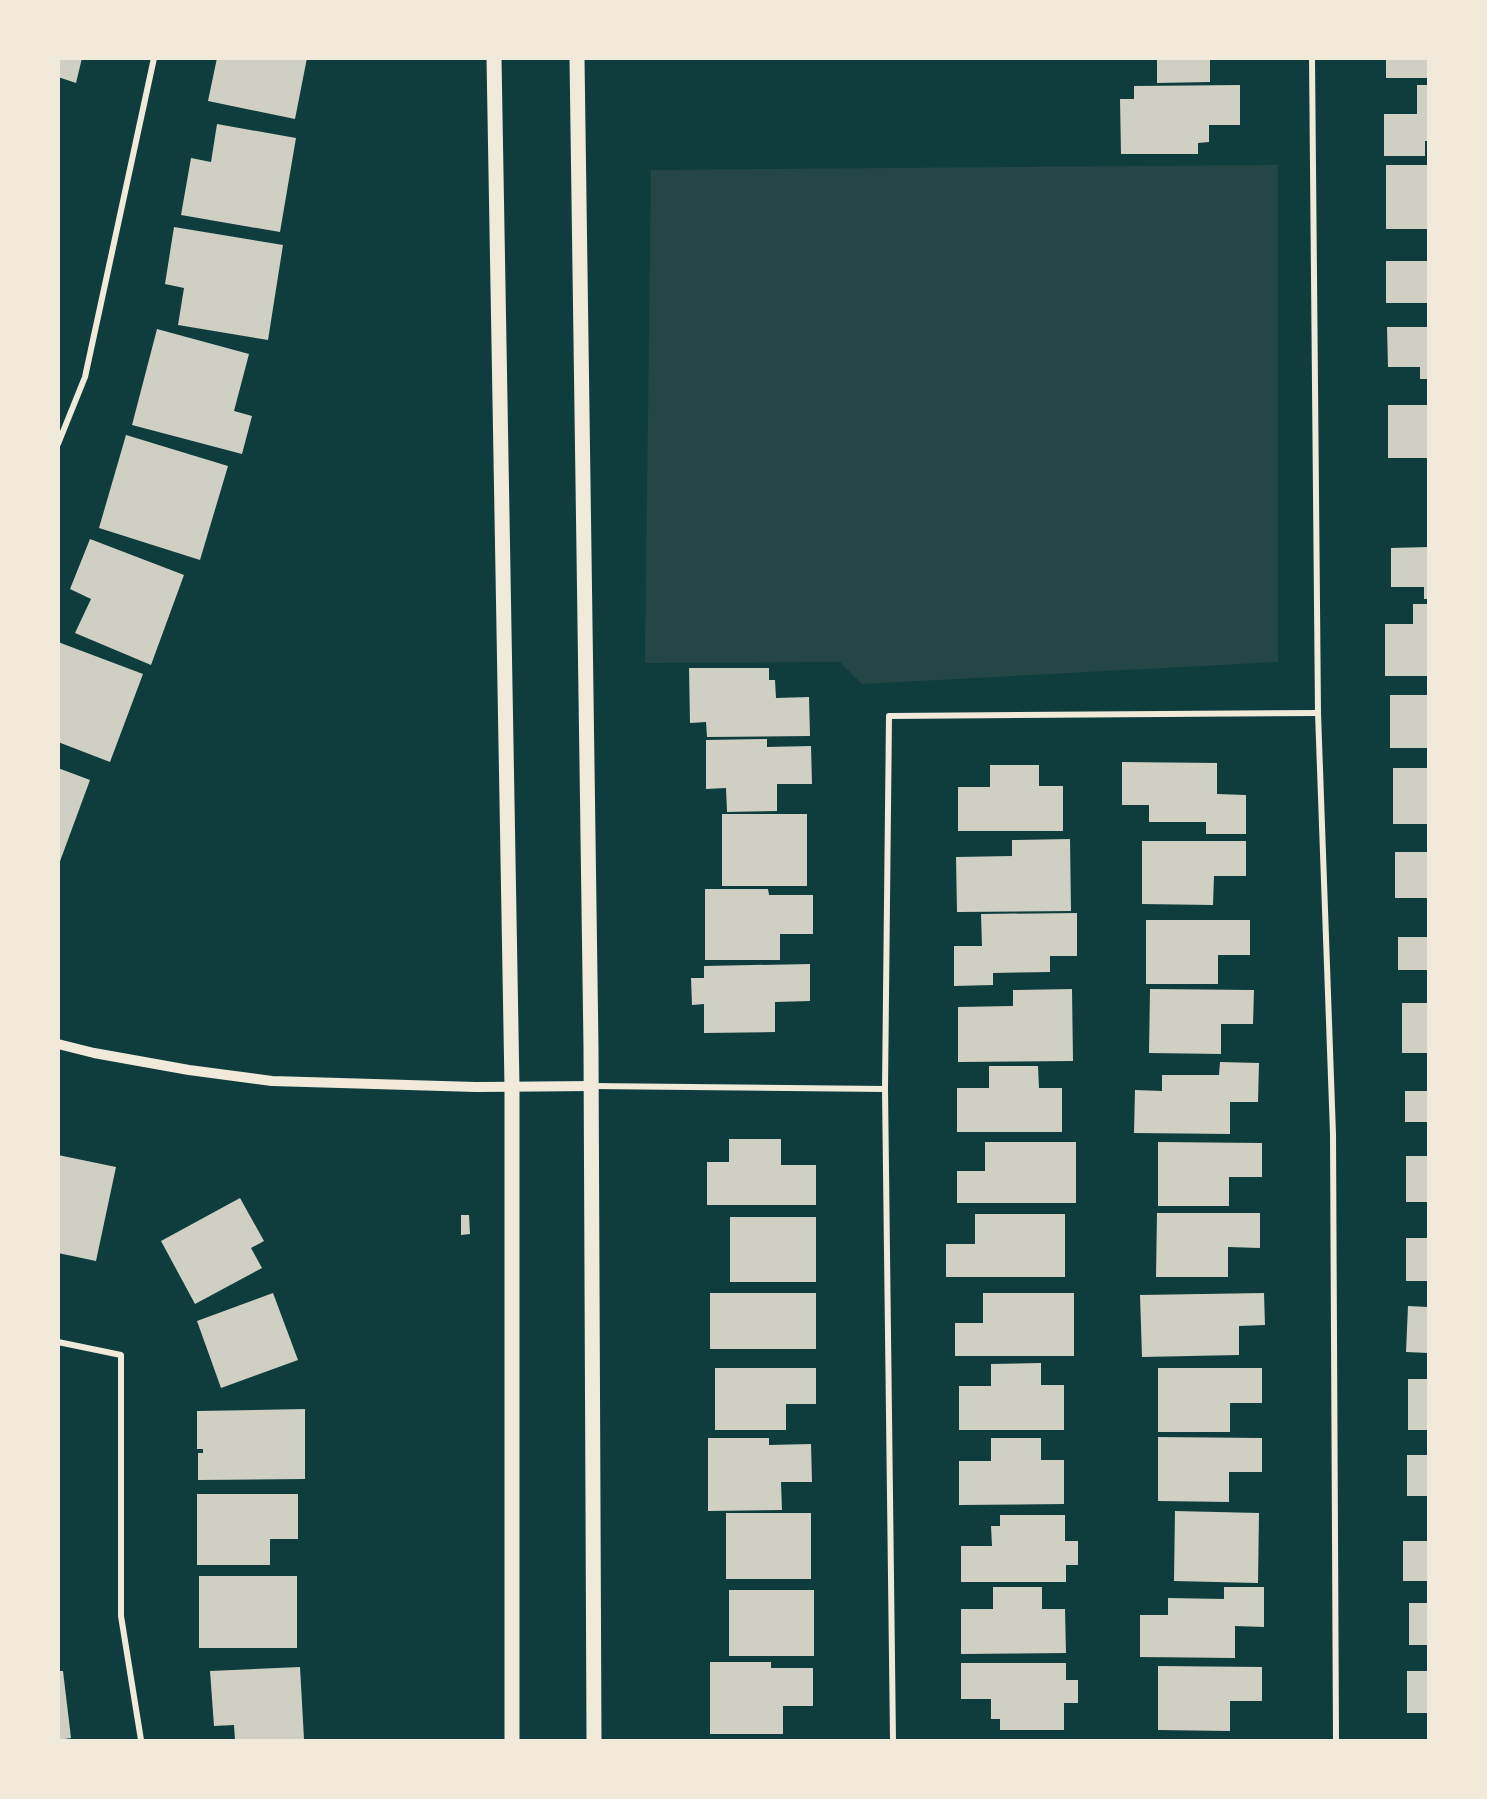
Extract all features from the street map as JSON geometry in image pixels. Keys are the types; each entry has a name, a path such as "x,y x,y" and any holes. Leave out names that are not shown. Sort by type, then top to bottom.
{"main road":[{"path":"494,58 512,1087 512,1740"},
{"path":"577,58 591,1086 594,1740"}],"street":[{"path":"58,444 85,377 154,58"},
{"path":"1312,58 1318,713 1333,1134 1336,1740"},
{"path":"893,1740 885,1089 889,716 1318,713"},
{"path":"58,1044 94,1053 189,1070 272,1081 512,1087 885,1089"},
{"path":"58,1342 121,1355 121,1616 141,1740"}],"shaded area":[{"path":"1278,165 1278,662 862,684 840,662 645,663 651,170"}],"building":[{"path":"58,58 82,58 76,83 58,77"},
{"path":"217,58 307,58 295,119 208,101"},
{"path":"1157,58 1210,58 1210,82 1157,83"},
{"path":"1386,58 1428,58 1428,78 1386,78"},
{"path":"1240,85 1240,125 1209,125 1209,142 1198,143 1198,154 1121,154 1120,99 1134,99 1134,86"},
{"path":"1417,85 1428,85 1428,141 1425,141 1425,156 1384,156 1384,114 1417,114"},
{"path":"217,124 296,138 280,232 181,215 191,158 211,162"},
{"path":"1386,165 1428,165 1428,229 1386,229"},
{"path":"174,227 283,245 268,340 178,325 184,288 165,284"},
{"path":"1386,261 1428,261 1428,303 1386,303"},
{"path":"1387,327 1428,327 1428,379 1420,379 1420,367 1388,367"},
{"path":"157,329 249,354 234,411 252,416 242,454 132,425"},
{"path":"1388,405 1428,405 1428,458 1388,458"},
{"path":"126,435 228,466 200,560 99,528"},
{"path":"90,539 184,575 151,665 75,633 91,599 70,589"},
{"path":"1428,547 1428,599 1424,599 1424,587 1391,587 1391,548"},
{"path":"1413,604 1428,604 1427,676 1385,676 1385,624 1413,624"},
{"path":"58,642 143,674 110,762 58,742"},
{"path":"689,668 769,668 769,680 775,680 776,698 809,697 810,736 707,737 706,722 690,723"},
{"path":"1390,695 1428,695 1428,748 1390,748"},
{"path":"767,739 767,747 811,746 812,784 777,784 777,811 727,812 726,788 706,789 706,740"},
{"path":"1122,762 1217,763 1217,794 1246,795 1246,834 1206,834 1206,822 1149,822 1149,805 1122,805"},
{"path":"990,765 1039,765 1039,786 1063,786 1063,831 958,831 958,787 990,787"},
{"path":"58,768 90,780 59,864 58,864"},
{"path":"1393,768 1428,768 1428,824 1393,824"},
{"path":"722,814 807,814 807,886 722,886"},
{"path":"1070,839 1071,911 957,912 956,857 1012,856 1012,840"},
{"path":"1142,841 1246,841 1246,876 1214,876 1213,905 1142,904"},
{"path":"1395,852 1428,852 1428,898 1395,898"},
{"path":"705,889 768,889 769,895 813,895 813,934 780,934 780,960 705,960"},
{"path":"1077,913 1077,956 1050,956 1050,972 993,973 993,985 954,986 954,946 982,946 981,914"},
{"path":"1146,920 1250,920 1250,955 1218,955 1218,984 1146,984"},
{"path":"1398,937 1428,937 1428,970 1398,970"},
{"path":"810,964 810,1001 775,1002 775,1032 704,1033 704,1004 692,1005 691,978 704,978 704,966"},
{"path":"1072,989 1073,1061 958,1062 958,1007 1013,1006 1013,990"},
{"path":"1150,989 1254,990 1253,1024 1221,1024 1221,1054 1149,1053"},
{"path":"1402,1003 1428,1003 1428,1053 1402,1053"},
{"path":"1220,1062 1259,1063 1258,1102 1230,1102 1230,1134 1134,1133 1135,1090 1162,1091 1162,1075 1219,1075"},
{"path":"989,1066 1038,1066 1039,1088 1062,1088 1062,1132 957,1132 957,1088 989,1088"},
{"path":"1405,1091 1428,1091 1428,1122 1405,1122"},
{"path":"729,1139 781,1139 781,1165 816,1165 816,1205 707,1205 707,1162 729,1162"},
{"path":"985,1142 1076,1142 1076,1203 957,1203 957,1171 985,1171"},
{"path":"1158,1142 1262,1143 1262,1177 1229,1177 1229,1206 1158,1206"},
{"path":"58,1155 116,1167 96,1261 58,1253"},
{"path":"1406,1156 1428,1156 1428,1202 1406,1202"},
{"path":"240,1198 264,1241 251,1248 262,1268 195,1304 161,1241"},
{"path":"1157,1213 1260,1213 1260,1248 1228,1247 1228,1277 1156,1277"},
{"path":"975,1214 1065,1214 1065,1277 946,1277 946,1244 975,1244"},
{"path":"461,1215 469,1215 470,1234 461,1235"},
{"path":"730,1217 816,1217 816,1282 730,1282"},
{"path":"1406,1238 1428,1238 1428,1281 1406,1281"},
{"path":"273,1293 298,1360 221,1388 197,1321"},
{"path":"710,1293 816,1293 816,1349 710,1349"},
{"path":"983,1293 1074,1293 1074,1356 955,1356 955,1323 983,1323"},
{"path":"1264,1293 1265,1325 1239,1326 1239,1355 1142,1357 1140,1295"},
{"path":"1408,1306 1428,1307 1428,1353 1406,1352"},
{"path":"1041,1363 1041,1385 1064,1385 1064,1430 959,1430 959,1386 991,1386 991,1364"},
{"path":"715,1368 816,1368 816,1404 786,1404 786,1430 715,1430"},
{"path":"1158,1368 1262,1368 1262,1403 1230,1403 1230,1432 1158,1432"},
{"path":"1408,1379 1428,1379 1428,1430 1408,1430"},
{"path":"305,1409 305,1479 198,1480 198,1453 203,1453 203,1449 197,1449 197,1411"},
{"path":"1158,1437 1262,1438 1262,1472 1229,1472 1229,1502 1158,1501"},
{"path":"708,1438 769,1438 769,1445 811,1444 812,1482 781,1482 782,1510 708,1511"},
{"path":"991,1438 1041,1438 1041,1460 1064,1460 1064,1504 959,1505 959,1461 991,1461"},
{"path":"1407,1455 1428,1455 1428,1496 1407,1496"},
{"path":"197,1494 298,1494 298,1539 270,1539 270,1565 197,1565"},
{"path":"1175,1511 1259,1513 1258,1583 1174,1581"},
{"path":"726,1513 811,1513 811,1579 726,1579"},
{"path":"1000,1515 1065,1515 1065,1541 1078,1541 1078,1565 1066,1565 1066,1582 961,1582 961,1546 992,1546 991,1526 1000,1526"},
{"path":"1403,1541 1428,1541 1428,1581 1403,1581"},
{"path":"199,1576 297,1576 297,1648 199,1648"},
{"path":"993,1587 1042,1587 1042,1609 1065,1609 1066,1653 961,1654 961,1609 993,1609"},
{"path":"1224,1587 1264,1587 1264,1627 1235,1626 1235,1658 1140,1657 1140,1615 1168,1615 1168,1598 1224,1599"},
{"path":"729,1590 814,1590 814,1656 729,1656"},
{"path":"1409,1603 1428,1603 1428,1645 1409,1645"},
{"path":"710,1662 771,1662 771,1668 813,1668 813,1706 783,1706 783,1734 710,1734"},
{"path":"961,1663 1066,1663 1066,1680 1078,1680 1078,1703 1064,1703 1064,1730 1000,1730 1000,1719 991,1719 991,1699 961,1699"},
{"path":"1158,1666 1262,1667 1262,1701 1230,1701 1230,1731 1158,1730"},
{"path":"300,1667 304,1739 235,1740 234,1725 214,1726 210,1671"},
{"path":"58,1671 63,1671 71,1738 58,1740"},
{"path":"1407,1671 1428,1671 1428,1713 1407,1713"}]}
